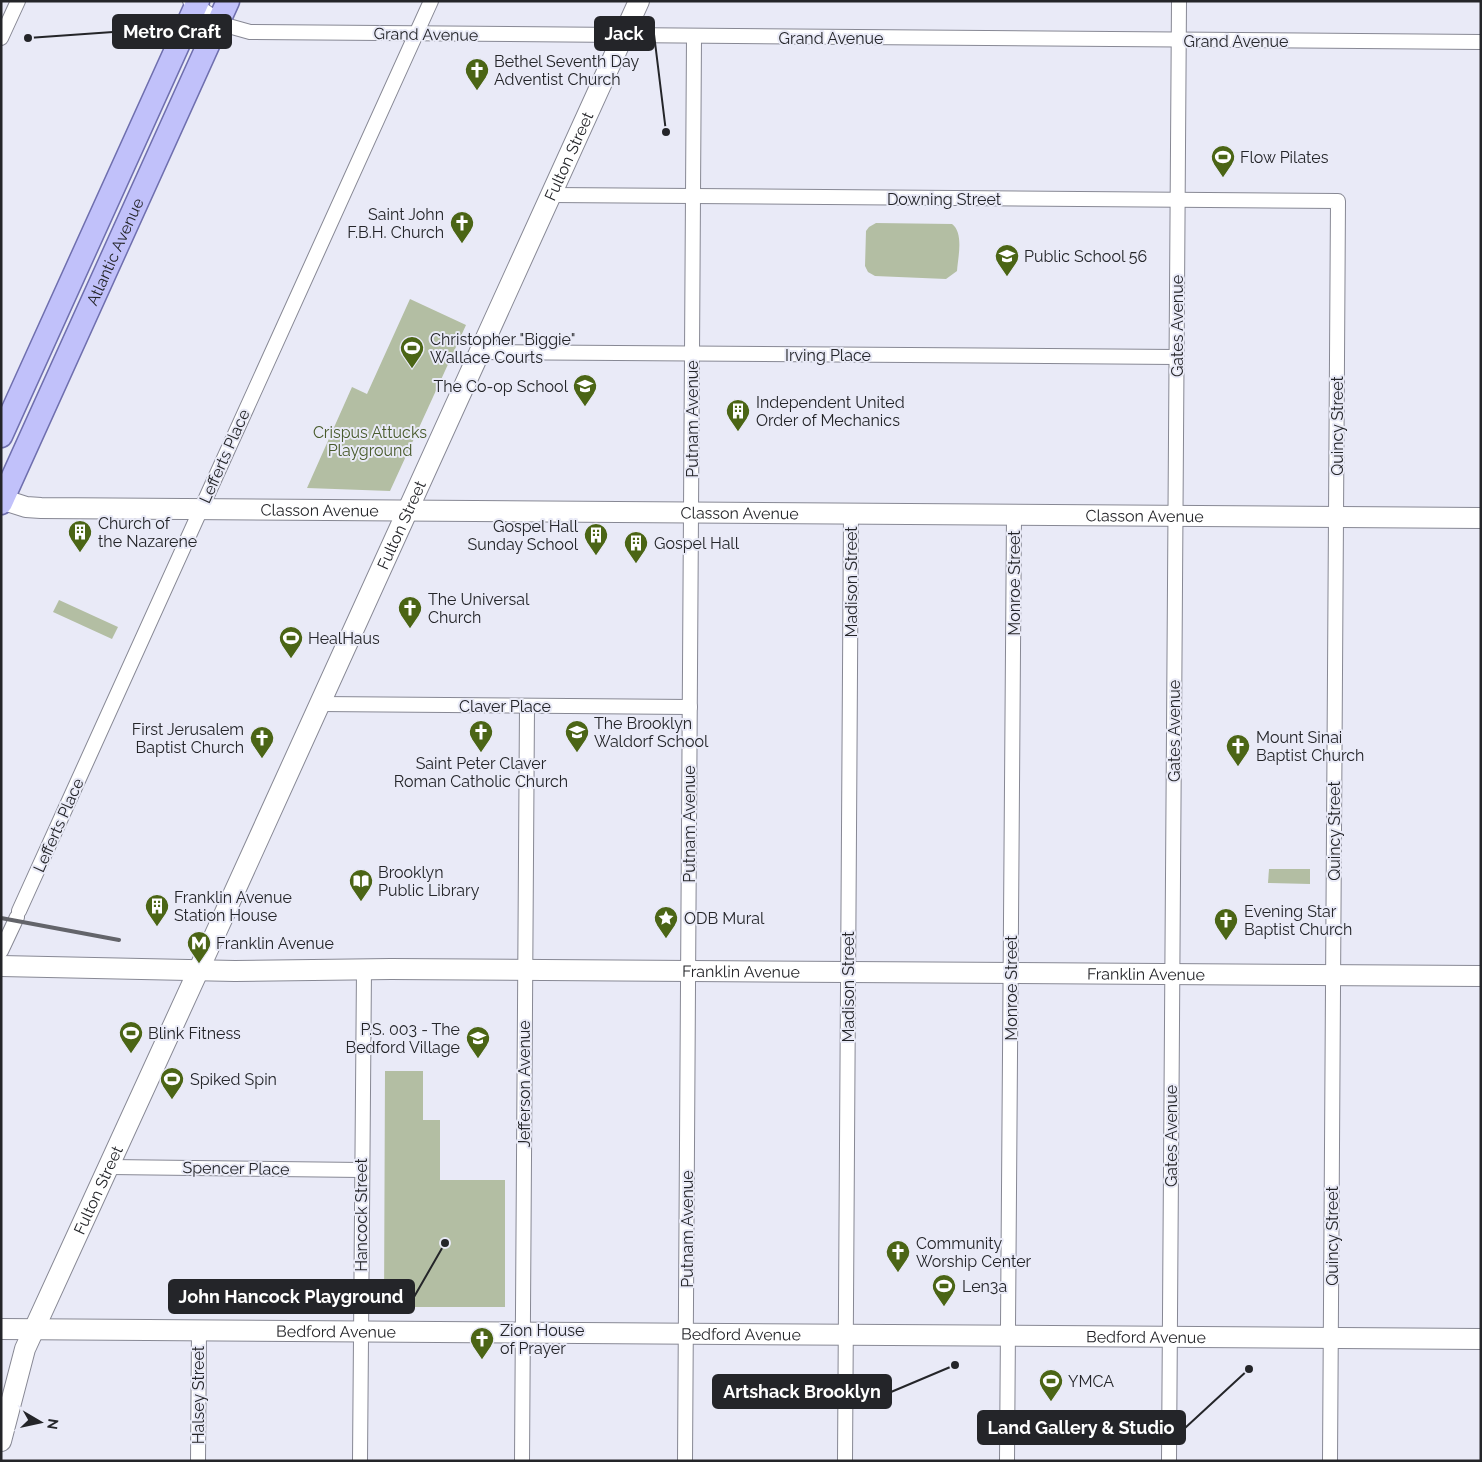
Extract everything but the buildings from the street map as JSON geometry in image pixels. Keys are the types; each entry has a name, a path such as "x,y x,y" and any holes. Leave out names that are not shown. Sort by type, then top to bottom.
{"main road":[{"name":"Fulton Street","path":"1,1441 25,1349 200,970 639,1"},
{"name":"Atlantic Avenue","path":"1,436 195,3"},
{"name":"Atlantic Avenue","path":"2,500 224,11"},
{"name":"Classon Avenue","path":"2,500 26,507 41,508 200,510 1481,518"},
{"name":"Franklin Avenue","path":"1,966 235,971 364,969 1481,976"},
{"name":"Bedford Avenue","path":"1,1329 1481,1339"}],"street":[{"path":"1,38 18,1"},
{"name":"Lefferts Place","path":"1,951 431,1"},
{"name":"Gates Avenue","path":"1169,1461 1179,1"},
{"name":"Grand Avenue","path":"195,3 224,11 225,25 250,32 1481,42"},
{"name":"Putnam Avenue","path":"685,1461 694,37"},
{"name":"Downing Street","path":"551,195 1338,201"},
{"name":"Quincy Street","path":"1330,1461 1338,201"},
{"name":"Irving Place","path":"480,352 1176,357"},
{"name":"Madison Street","path":"845,1461 851,514"},
{"name":"Monroe Street","path":"1007,1461 1014,515"},
{"name":"Claver Place","path":"320,704 690,707"},
{"name":"Jefferson Avenue","path":"522,1461 527,706"},
{"name":"Hancock Street","path":"360,1461 364,969"},
{"name":"Spencer Place","path":"110,1167 362,1170"},
{"name":"Halsey Street","path":"198,1461 199,1330"}],"green space":[{"path":"876,223 952,224 956,228 959,239 957,271 946,279 875,276 868,272 865,266 866,231"},
{"name":"Crispus Attucks Playground","path":"410,299 466,325 390,491 307,488 352,387 367,394"},
{"path":"59,600 118,627 112,639 53,612"},
{"path":"1269,869 1310,869 1310,884 1268,883"},
{"path":"385,1071 423,1071 423,1120 440,1120 440,1180 505,1180 505,1307 384,1307"}],"railway":[{"path":"1,918 119,940"}],"place":[{"name":"Metro Craft","path":"28,38"},
{"name":"Bethel Seventh Day Adventist Church","path":"477,91"},
{"name":"Jack","path":"666,132"},
{"name":"Flow Pilates","path":"1223,178"},
{"name":"Saint John F.B.H. Church","path":"462,244"},
{"name":"Public School 56","path":"1007,277"},
{"name":"Christopher \"Biggie\" Wallace Courts","path":"412,369"},
{"name":"The Co-op School","path":"585,407"},
{"name":"Independent United Order of Mechanics","path":"738,432"},
{"name":"Church of the Nazarene","path":"80,553"},
{"name":"Gospel Hall Sunday School","path":"596,556"},
{"name":"Gospel Hall","path":"636,564"},
{"name":"The Universal Church","path":"410,629"},
{"name":"HealHaus","path":"291,659"},
{"name":"Saint Peter Claver Roman Catholic Church","path":"481,753"},
{"name":"The Brooklyn Waldorf School","path":"577,753"},
{"name":"First Jerusalem Baptist Church","path":"262,759"},
{"name":"Mount Sinai Baptist Church","path":"1238,767"},
{"name":"Brooklyn Public Library","path":"361,902"},
{"name":"Franklin Avenue Station House","path":"157,927"},
{"name":"ODB Mural","path":"666,939"},
{"name":"Evening Star Baptist Church","path":"1226,941"},
{"name":"Franklin Avenue","path":"199,964"},
{"name":"Blink Fitness","path":"131,1054"},
{"name":"P.S. 003 - The Bedford Village","path":"478,1059"},
{"name":"Spiked Spin","path":"172,1100"},
{"name":"John Hancock Playground","path":"445,1243"},
{"name":"Community Worship Center","path":"898,1273"},
{"name":"Len3a","path":"944,1307"},
{"name":"Zion House of Prayer","path":"482,1360"},
{"name":"Artshack Brooklyn","path":"955,1365"},
{"name":"Land Gallery & Studio","path":"1249,1369"},
{"name":"YMCA","path":"1051,1402"}]}
